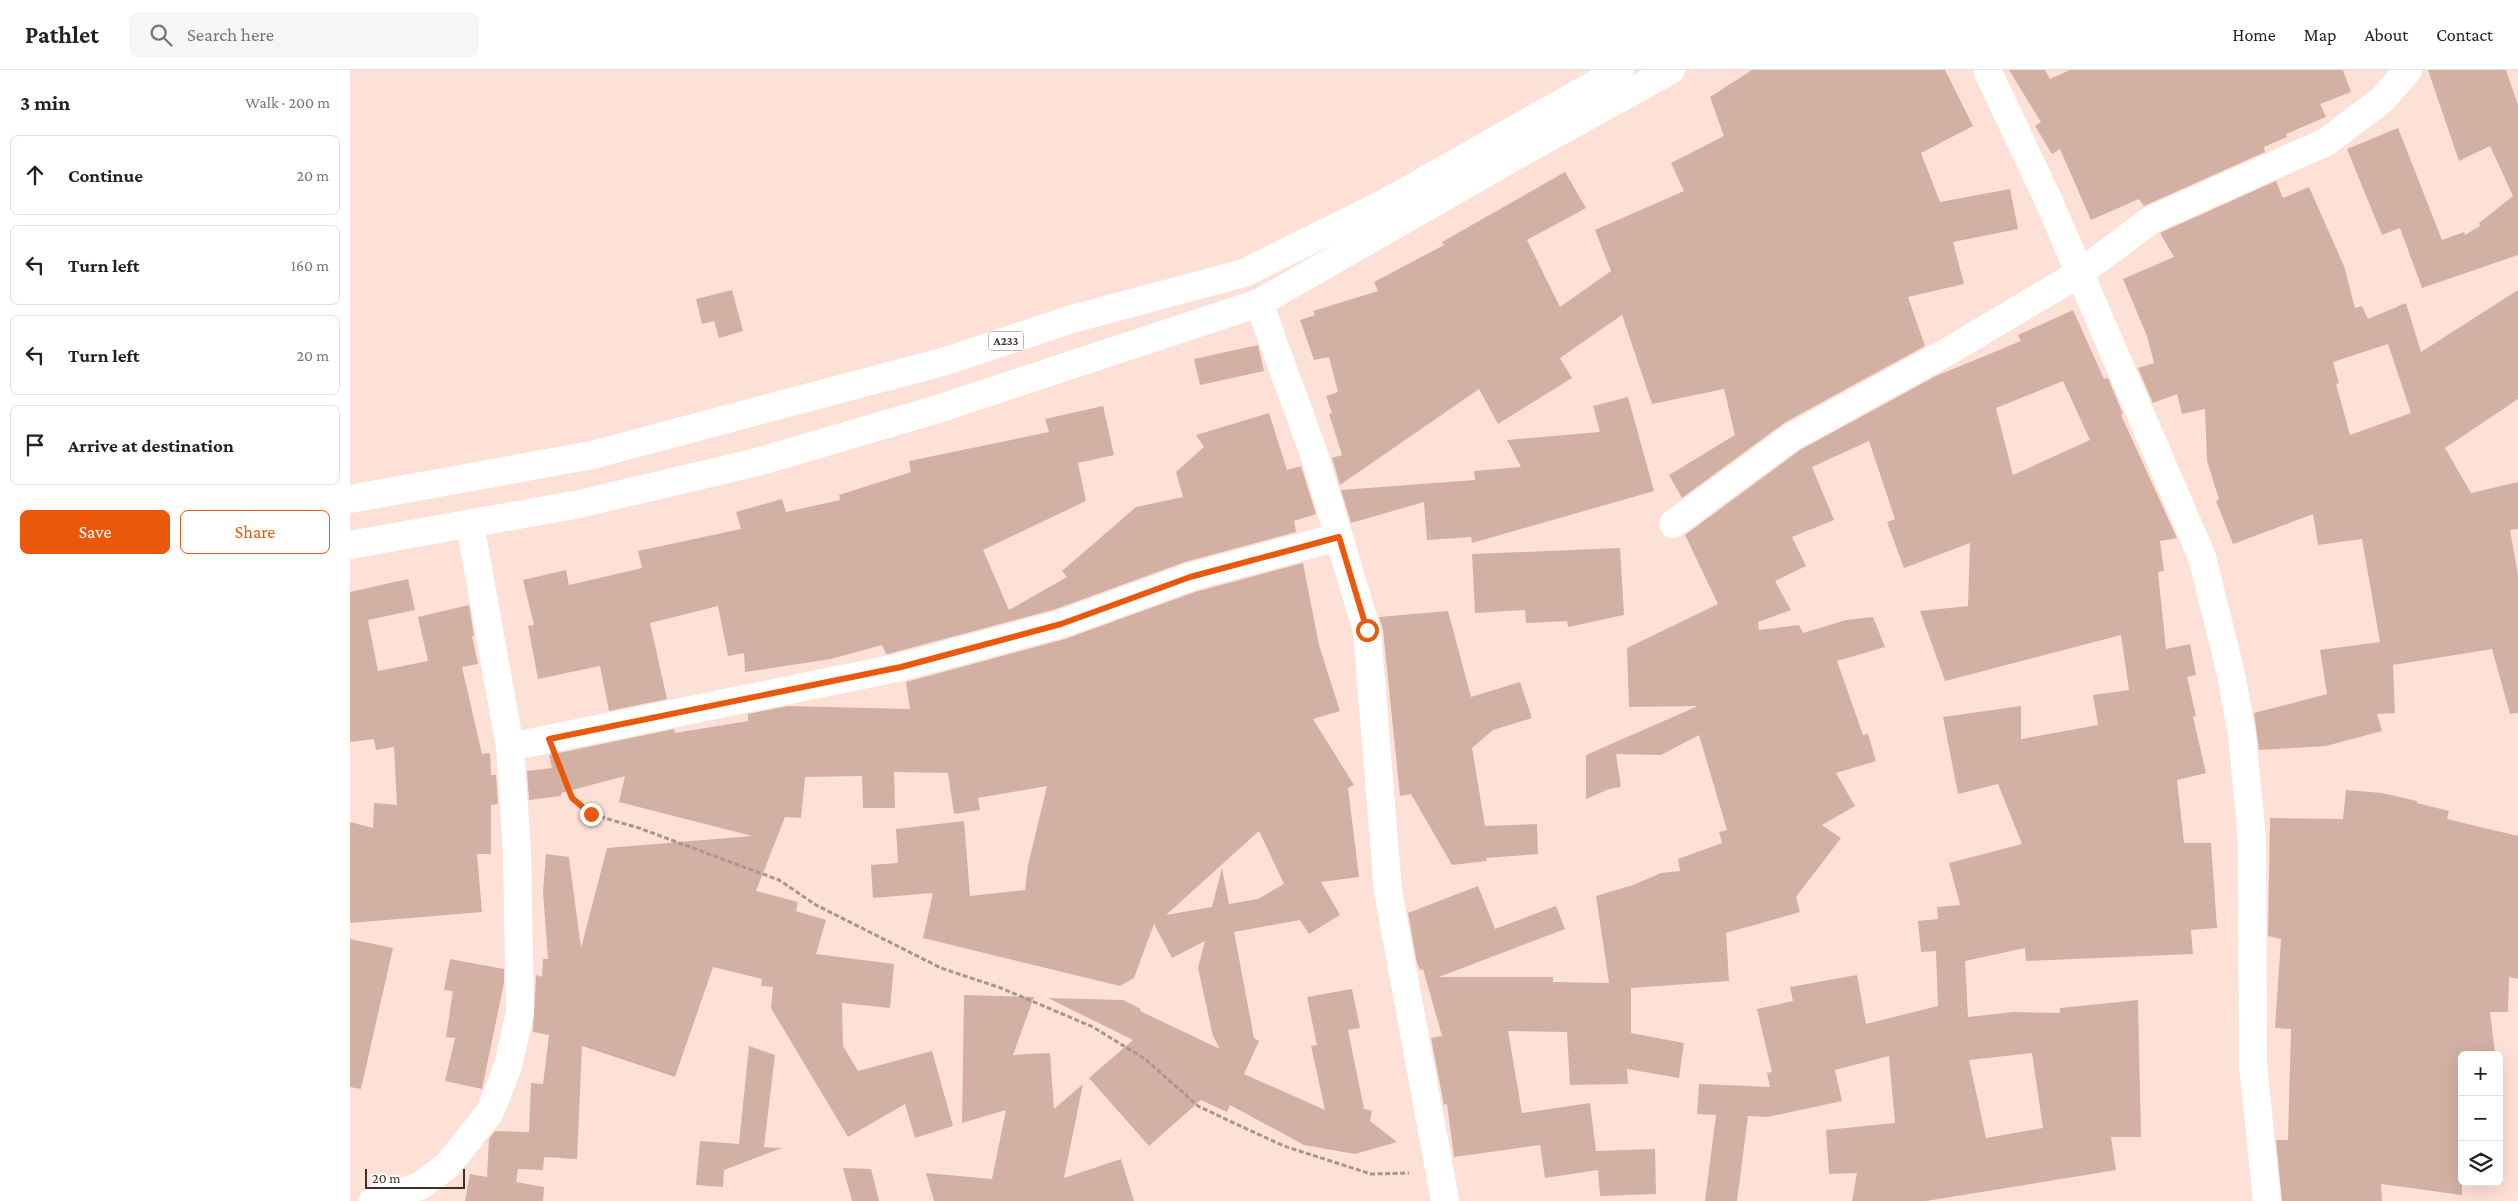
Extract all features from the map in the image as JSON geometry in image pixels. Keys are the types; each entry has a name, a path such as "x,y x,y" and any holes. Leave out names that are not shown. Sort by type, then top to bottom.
{"main road":[{"name":"A233","path":"350,500 592,455 946,361 1072,319 1244,273 1385,203 1620,70"},
{"path":"350,545 580,504 761,461 938,410 1259,304 1524,151 1671,70"},
{"path":"1987,70 2050,204 2202,557 2231,674 2242,735 2252,839 2253,1065 2267,1201"},
{"path":"1673,524 1792,436 1947,352 2080,273 2151,220 2326,142 2383,99 2408,70"},
{"path":"1259,304 1314,454 1367,630 1388,891 1445,1201"},
{"path":"374,1201 420,1186 448,1166 490,1112 508,1066 520,1012 517,852 510,747 470,524"},
{"path":"510,747 901,667 1061,624 1190,577 1339,537"}],"path":[{"path":"549,739 572,798 591,814 639,828 779,880 816,905 941,968 1001,988 1094,1027 1145,1060 1198,1106 1284,1146 1370,1174 1440,1173"}],"building":[{"path":"1752,70 1945,70 1973,126 1921,153 1940,202 2010,189 2018,229 1953,242 1964,284 1908,297 1925,346 1784,423 1682,498 1669,475 1735,435 1724,389 1652,404 1622,315 1560,358 1572,378 1498,424 1479,389 1340,485 1332,458 1342,455 1329,414 1332,413 1326,396 1338,392 1329,357 1314,360 1300,320 1315,315 1313,311 1378,291 1374,282 1444,245 1442,242 1565,172 1586,208 1527,240 1560,307 1611,271 1595,230 1684,191 1671,163 1724,136 1710,97"},
{"path":"2009,70 2045,70 2050,79 2070,70 2343,70 2351,92 2320,104 2326,117 2286,134 2287,137 2264,147 2265,152 2144,206 2139,199 2091,220 2060,149 2052,154 2035,126 2041,122"},
{"path":"2428,70 2506,70 2518,105 2518,255 2422,288 2400,228 2382,235 2347,149 2398,128 2442,240 2464,232 2465,235 2480,226 2479,223 2513,196 2490,146 2459,161"},
{"path":"2276,181 2283,198 2309,187 2344,266 2355,308 2362,306 2368,319 2406,303 2421,352 2518,290 2518,399 2445,448 2471,493 2518,482 2518,529 2510,530 2518,575 2518,713 2510,714 2492,649 2393,665 2395,713 2377,714 2382,731 2326,746 2259,750 2254,713 2327,694 2320,650 2380,642 2362,539 2318,545 2313,514 2233,544 2216,501 2219,499 2207,461 2205,409 2182,414 2177,394 2153,403 2138,368 2154,363 2147,336 2123,279 2174,257 2160,233","holes":["2388,344 2411,413 2350,435 2336,384 2339,383 2333,362"]},
{"path":"732,290 743,331 719,338 714,321 702,324 696,299"},
{"path":"2073,310 2104,379 2108,378 2123,414 2121,415 2177,538 2160,541 2164,571 2158,572 2166,649 2190,644 2196,675 2187,677 2196,716 2193,717 2206,773 2177,780 2184,843 2211,843 2217,928 2191,930 2193,954 2026,961 2025,948 1965,961 1968,1017 2013,1012 2060,1013 2060,1008 2138,1000 2141,1137 2111,1137 2116,1170 1926,1201 1852,1201 1857,1173 1829,1174 1826,1130 1895,1123 1889,1056 1835,1070 1842,1101 1767,1117 1748,1116 1737,1201 1705,1201 1716,1115 1697,1114 1699,1084 1770,1087 1767,1073 1772,1072 1757,1009 1793,1001 1790,987 1857,975 1866,1024 1938,1006 1936,951 1921,952 1918,921 1938,919 1937,907 1960,905 1949,863 2022,844 1998,784 1958,794 1943,717 2021,706 2021,739 2098,725 2093,695 2129,690 2121,635 1945,681 1920,611 1968,606 1970,543 1904,568 1887,522 1895,519 1869,441 1812,467 1834,520 1792,537 1806,566 1775,581 1791,610 1758,622 1759,630 1799,625 1803,633 1846,620 1873,617 1885,647 1837,661 1863,735 1868,734 1876,761 1836,773 1855,806 1822,825 1841,838 1796,897 1800,912 1726,933 1729,981 1631,988 1631,1033 1684,1043 1679,1078 1627,1069 1628,1084 1570,1085 1567,1032 1508,1031 1522,1113 1590,1103 1596,1151 1655,1149 1656,1194 1600,1196 1598,1170 1545,1178 1540,1145 1454,1157 1447,1104 1444,1105 1431,1038 1442,1036 1423,969 1420,970 1417,963 1408,913 1478,886 1495,929 1556,906 1565,929 1439,977 1553,977 1553,982 1609,983 1596,896 1633,885 1661,873 1680,871 1678,859 1722,843 1719,832 1727,830 1699,735 1661,755 1616,754 1621,787 1609,789 1586,799 1586,755 1698,706 1629,707 1627,648 1718,604 1685,535 1800,450 1936,376 2021,341 2018,335","holes":["2063,381 2090,440 2013,475 1996,408","2032,1053 2043,1128 1986,1138 1969,1060"]},
{"path":"1258,345 1264,371 1200,385 1194,359"},
{"path":"1628,397 1654,491 1472,543 1471,537 1427,540 1424,502 1351,523 1341,490 1475,480 1474,471 1521,467 1507,440 1600,432 1593,406"},
{"path":"1103,406 1114,455 1078,463 1086,501 983,550 1009,610 1067,577 1062,571 1136,507 1183,497 1176,472 1204,447 1196,435 1269,413 1287,470 1301,466 1316,514 1294,521 1296,532 1185,562 1056,609 888,654 886,654 882,645 831,659 745,672 744,653 728,656 718,606 650,623 667,699 609,711 600,666 538,679 528,626 534,625 523,580 566,570 569,585 642,568 638,551 741,529 736,512 782,499 786,512 840,500 839,495 911,472 909,461 1049,432 1045,419"},
{"path":"1620,548 1624,615 1568,627 1567,621 1526,623 1525,610 1475,613 1472,554"},
{"path":"1303,563 1319,645 1340,711 1313,719 1354,785 1348,788 1359,877 1321,882 1340,915 1309,934 1300,920 1234,932 1254,1038 1259,1041 1244,1074 1325,1110 1311,1046 1317,1045 1307,997 1352,989 1360,1028 1348,1030 1364,1109 1372,1111 1370,1121 1397,1142 1355,1154 1304,1145 1230,1105 1227,1112 1201,1100 1149,1146 1089,1078 1133,1040 1048,998 1123,1000 1141,1009 1140,1011 1220,1049 1213,1036 1198,968 1205,941 1172,958 1154,924 1134,978 1120,986 923,938 933,893 873,898 871,865 898,863 896,829 964,821 970,896 1025,890 1028,865 1047,786 978,798 980,810 954,814 948,773 894,772 895,808 863,808 862,776 805,777 801,818 785,817 756,891 798,902 796,911 826,920 816,954 894,964 890,1008 842,1003 843,1046 858,1071 932,1051 953,1126 915,1138 905,1104 848,1137 771,1008 773,987 761,986 762,979 713,967 675,1077 582,1046 577,1159 544,1157 543,1170 518,1169 516,1182 544,1187 543,1201 465,1201 470,1174 487,1177 489,1139 495,1131 529,1132 531,1083 543,1084 549,1035 533,1032 536,975 542,977 543,959 548,959 543,892 546,854 569,857 581,948 607,848 752,836 619,802 625,776 561,793 561,796 529,800 527,771 552,768 549,755 674,729 675,733 748,721 748,714 788,706 910,709 906,682 1065,639 1195,592","holes":["1259,831 1284,884 1258,899 1229,904 1222,868 1212,907 1166,915"]},
{"path":"408,579 415,610 368,620 378,671 428,661 418,617 469,605 474,636 472,636 478,664 462,667 482,754 490,753 491,775 496,775 498,804 491,805 491,854 477,854 482,912 350,923 350,822 373,828 374,803 397,805 394,747 376,750 374,739 350,742 350,592"},
{"path":"1448,611 1471,697 1520,682 1532,718 1493,730 1472,748 1485,826 1537,824 1538,854 1486,858 1487,861 1452,865 1411,794 1400,796 1383,630 1379,617"},
{"path":"2346,790 2382,793 2449,811 2447,819 2518,836 2518,979 2509,977 2508,1012 2490,1012 2495,1051 2458,1051 2458,1186 2462,1186 2462,1195 2381,1184 2382,1201 2282,1201 2276,1140 2288,1140 2291,1029 2275,1028 2281,939 2268,936 2270,818 2343,819"},
{"path":"350,939 393,948 361,1089 350,1087"},
{"path":"450,959 504,969 504,983 482,1089 445,1081 455,1038 446,1037 453,991 444,990"},
{"path":"964,995 1034,997 1013,1055 1050,1053 1054,1109 1083,1084 1064,1178 1121,1159 1134,1201 934,1201 926,1173 992,1179 1006,1110 962,1123"},
{"path":"749,1046 775,1055 764,1147 782,1148 724,1170 723,1187 696,1185 700,1141 739,1144"},
{"path":"843,1168 871,1169 879,1201 852,1201"}],"route":[{"path":"591,814 572,798 549,739 901,667 1061,624 1190,577 1339,537 1367,630"}]}
